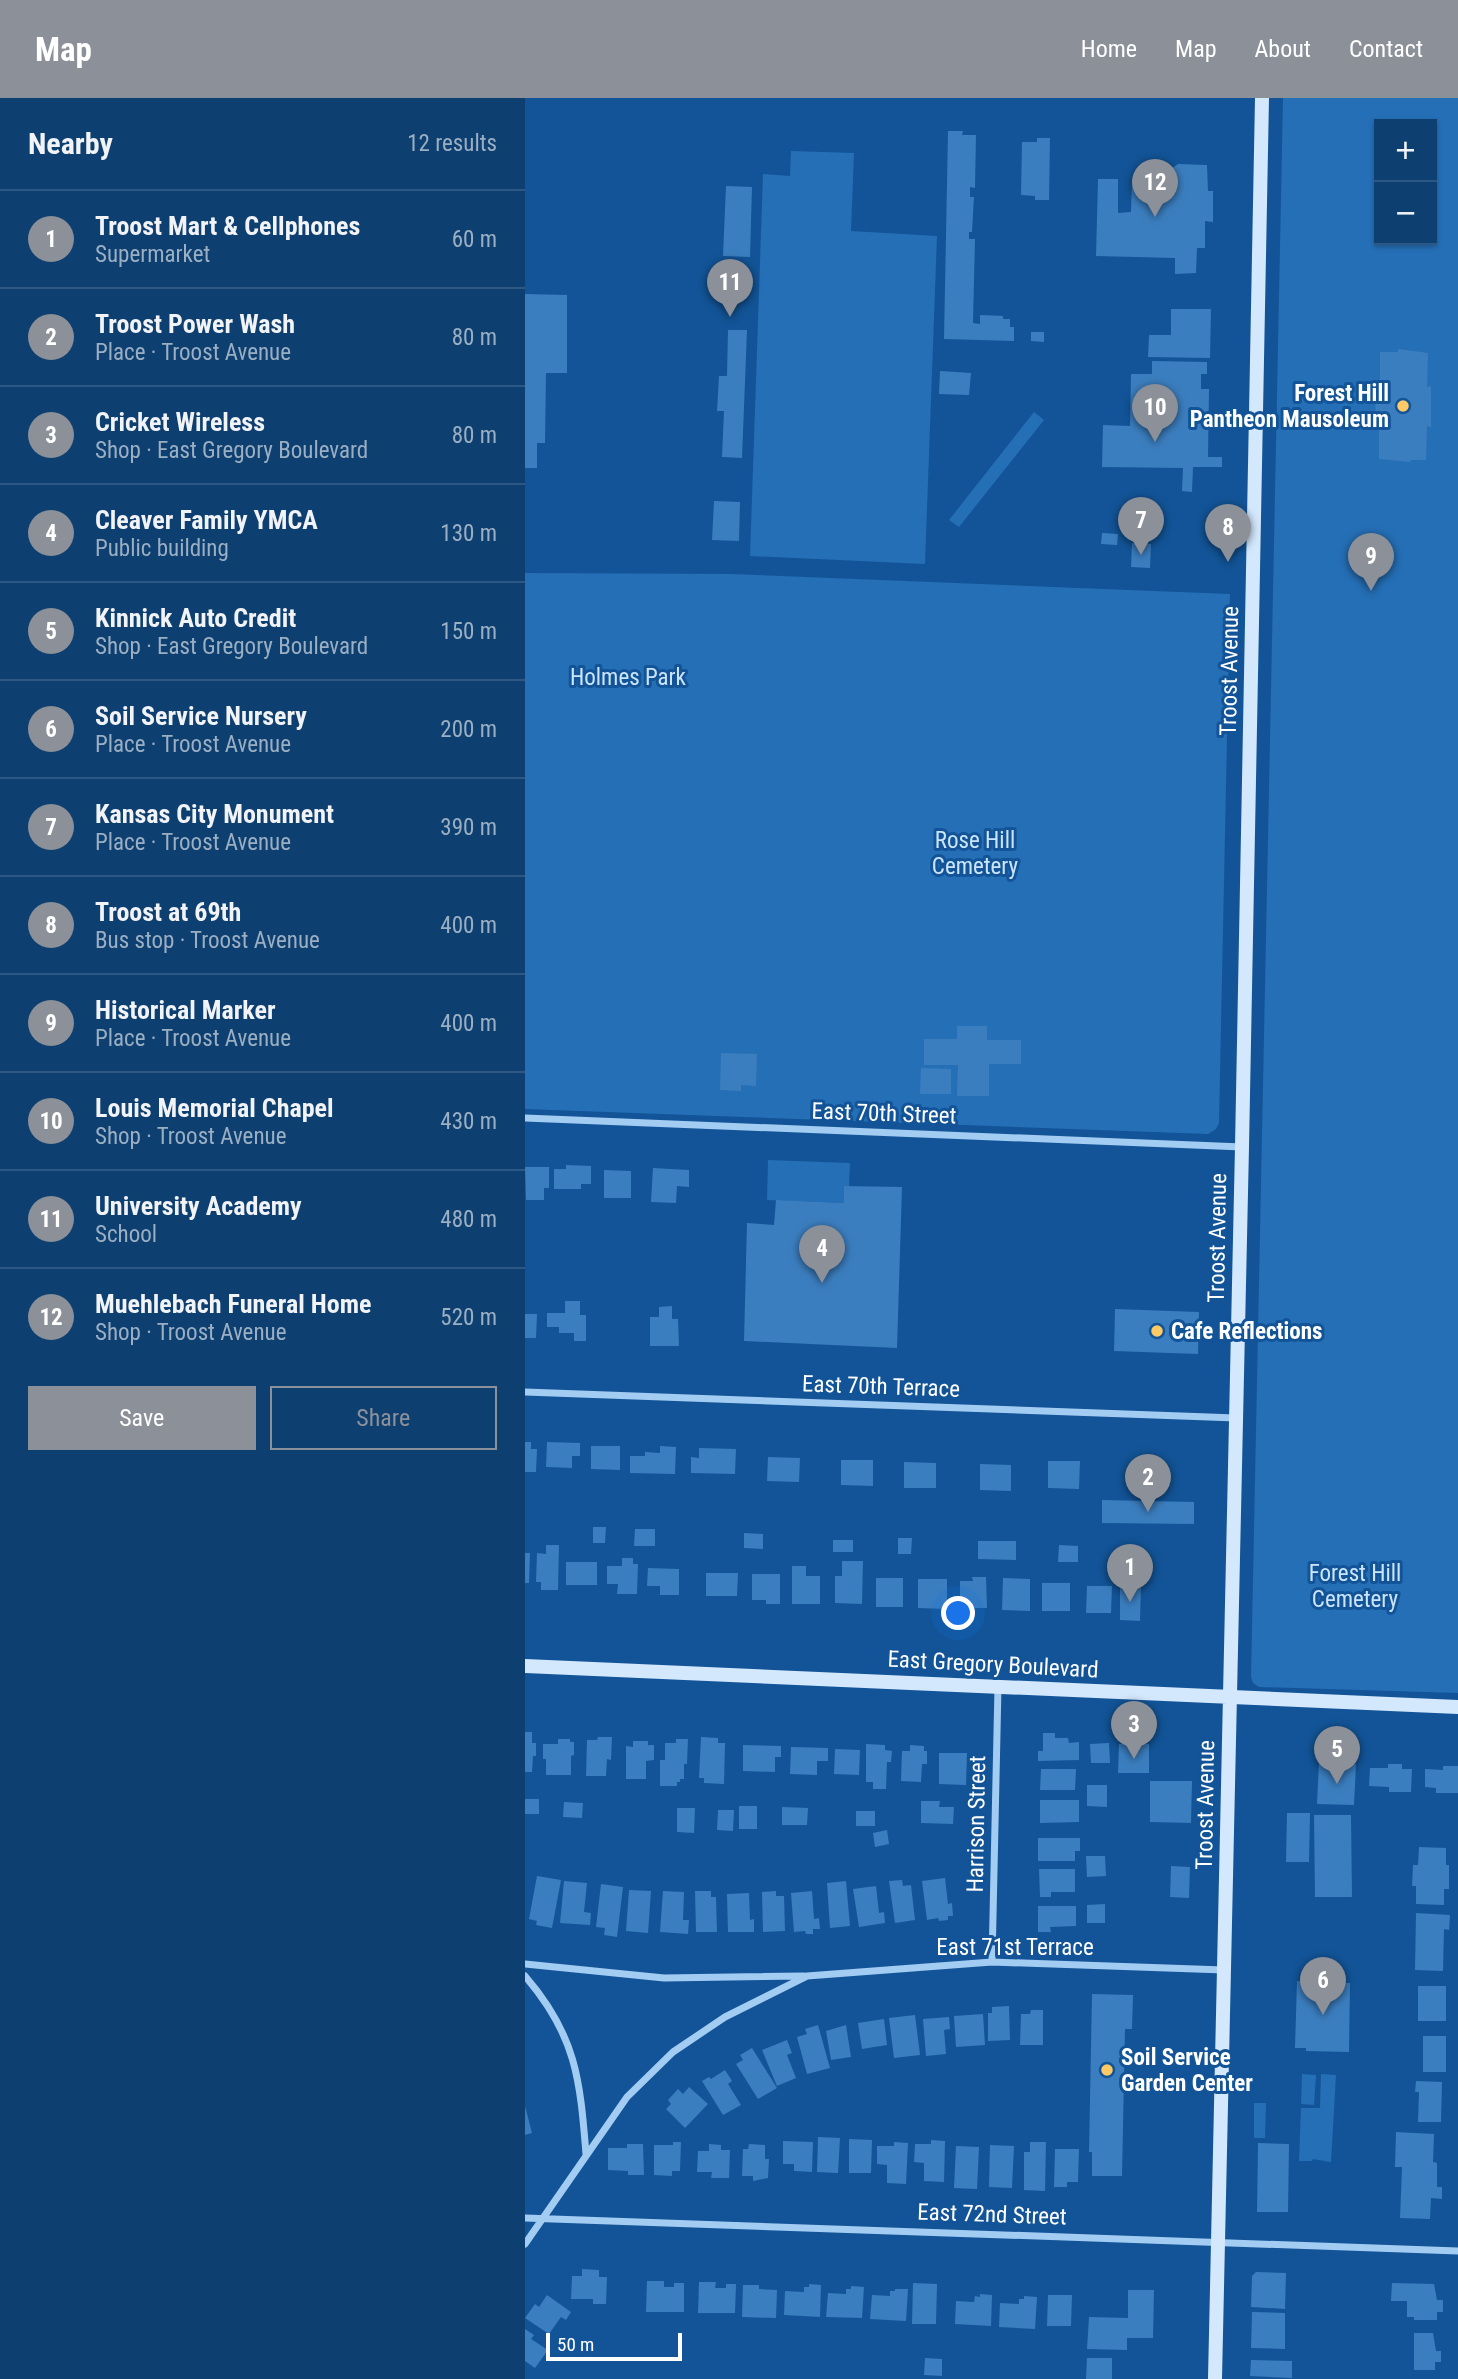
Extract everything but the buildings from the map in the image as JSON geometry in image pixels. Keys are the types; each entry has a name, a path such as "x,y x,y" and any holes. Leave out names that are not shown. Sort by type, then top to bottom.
{"main road":[{"name":"Troost Avenue","path":"1215,2379 1262,98"},
{"name":"East Gregory Boulevard","path":"525,1666 1458,1707"}],"street":[{"name":"East 70th Street","path":"525,1118 1242,1147"},
{"name":"East 70th Terrace","path":"525,1391 1236,1418"},
{"name":"Harrison Street","path":"992,1962 998,1687"},
{"name":"East 71st Terrace","path":"525,1964 664,1978 807,1976 992,1962 1224,1970"},
{"path":"525,1976 546,2001 570,2047 581,2091 586,2154"},
{"name":"East 71st Terrace","path":"525,2244 628,2097 673,2053 725,2017 807,1976"},
{"name":"East 72nd Street","path":"525,2218 1458,2251"}],"green space":[{"name":"Forest Hill Cemetery","path":"1283,98 1458,98 1458,1693 1259,1687 1253,1683 1251,1677"},
{"path":"791,151 854,153 851,231 937,236 925,564 750,556 763,174 790,176"},
{"path":"1034,412 1044,420 959,527 949,520"},
{"name":"Rose Hill Cemetery","path":"525,573 732,574 1230,594 1219,1123 1216,1129 1208,1134 525,1109"},
{"path":"768,1160 850,1163 849,1186 844,1186 844,1203 767,1200"},
{"path":"1302,2074 1316,2075 1314,2105 1301,2104"},
{"path":"1321,2074 1336,2075 1331,2162 1313,2159 1299,2161 1301,2108 1320,2108"},
{"path":"1254,2103 1266,2103 1265,2138 1254,2138"}],"place":[{"name":"Muehlebach Funeral Home","path":"1155,217"},
{"name":"University Academy","path":"730,317"},
{"name":"Forest Hill Pantheon Mausoleum","path":"1403,406"},
{"name":"Louis Memorial Chapel","path":"1155,442"},
{"name":"Kansas City Monument","path":"1141,555"},
{"name":"Troost at 69th","path":"1228,562"},
{"name":"Historical Marker","path":"1371,591"},
{"name":"Cleaver Family YMCA","path":"822,1283"},
{"name":"Cafe Reflections","path":"1157,1331"},
{"name":"Troost Power Wash","path":"1148,1512"},
{"name":"Troost Mart & Cellphones","path":"1130,1602"},
{"name":"Cricket Wireless","path":"1134,1759"},
{"name":"Kinnick Auto Credit","path":"1337,1784"},
{"name":"Soil Service Nursery","path":"1323,2015"},
{"name":"Soil Service Garden Center","path":"1107,2070"}],"park label":[{"name":"Holmes Park","path":"628,677"}]}
